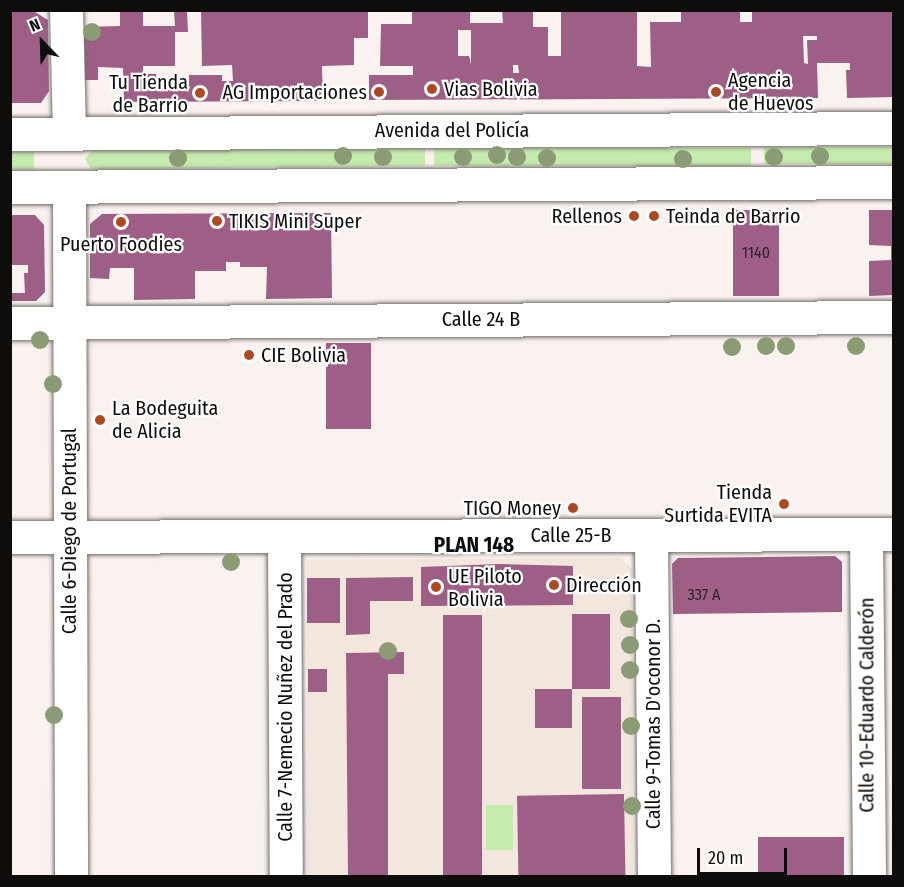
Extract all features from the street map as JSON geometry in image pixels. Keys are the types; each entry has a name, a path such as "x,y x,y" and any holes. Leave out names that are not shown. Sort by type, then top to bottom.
{"street":[{"path":"66,10 69,134"},
{"name":"Avenida del Policía","path":"10,134 894,128"},
{"name":"Calle 6-Diego de Portugal","path":"69,134 70,876"},
{"path":"10,187 894,182"},
{"name":"Calle 24 B","path":"10,323 894,317"},
{"name":"Calle 25-B","path":"10,537 880,534"},
{"name":"Calle 10-Eduardo Calderón","path":"869,876 880,534"},
{"name":"Calle 9-Tomas D'oconor D.","path":"651,535 654,876"},
{"name":"Calle 7-Nemecio Nuñez del Prado","path":"284,537 286,876"}],"shaded area":[{"path":"621,558 632,569 633,876 308,876 307,560"}],"green space":[{"path":"764,147 893,147 893,164 764,164"},
{"path":"425,148 425,166 91,169 85,159 91,151"},
{"path":"434,148 751,148 751,166 434,166"},
{"path":"11,152 34,152 34,169 11,169"},
{"path":"486,805 513,805 513,850 486,850"}],"building":[{"path":"412,10 470,10 470,23 503,23 502,10 533,10 533,27 548,27 548,56 561,56 561,10 637,10 637,66 651,67 650,22 681,22 681,10 740,10 740,22 752,22 752,10 894,10 894,97 847,98 846,70 850,70 850,63 817,63 818,98 369,100 369,75 413,75 413,66 380,66 381,24 412,24","holes":["458,30 471,30 471,65 469,56 458,56","803,36 817,36 817,40 807,40 808,64 804,63","513,65 518,65 519,73 513,73"]},
{"path":"201,11 368,11 368,38 354,38 354,65 322,66 323,101 124,102 123,68 98,67 98,80 85,80 84,27 120,26 120,12 143,12 143,26 175,26 174,12 187,12 188,32 175,32 175,66 143,66 143,74 156,74 157,83 163,84 189,84 189,75 222,75 222,81 233,81 232,65 202,66"},
{"path":"10,12 35,12 48,20 49,91 41,103 10,103"},
{"path":"733,210 779,210 779,296 733,296"},
{"path":"869,210 894,210 894,295 869,296 869,261 891,260 891,246 869,245"},
{"path":"331,213 332,298 266,299 267,267 240,267 240,262 226,262 226,271 195,271 195,299 134,300 134,268 110,268 109,279 90,278 90,224 102,214"},
{"path":"10,215 35,215 44,225 45,292 36,301 10,301 10,293 25,293 24,273 28,273 28,265 10,265"},
{"path":"326,343 371,343 371,429 326,429"},
{"path":"835,556 842,562 842,612 673,614 672,564 678,558"},
{"path":"499,564 573,566 573,605 421,606 421,567"},
{"path":"413,577 413,601 370,601 370,634 346,635 346,578"},
{"path":"307,578 340,578 340,623 307,623"},
{"path":"572,614 610,614 610,689 572,689"},
{"path":"443,615 482,615 482,876 443,876"},
{"path":"404,652 404,674 388,674 388,876 348,876 346,653"},
{"path":"308,669 327,669 327,692 308,692"},
{"path":"535,689 572,689 572,728 535,728"},
{"path":"582,697 621,697 621,789 582,789"},
{"path":"624,794 625,876 518,876 517,796"},
{"path":"758,837 844,837 844,876 758,876"}],"place":[{"name":"Vias Bolivia","path":"432,89"},
{"name":"AG Importaciones","path":"379,92"},
{"name":"Agencia de Huevos","path":"716,92"},
{"name":"Tu Tienda de Barrio","path":"200,93"},
{"name":"Rellenos","path":"634,216"},
{"name":"Teinda de Barrio","path":"654,216"},
{"name":"TIKIS Mini Super","path":"217,221"},
{"name":"Puerto Foodies","path":"121,222"},
{"name":"CIE Bolivia","path":"249,355"},
{"name":"La Bodeguita de Alicia","path":"100,420"},
{"name":"Tienda Surtida EVITA","path":"784,504"},
{"name":"TIGO Money","path":"573,508"},
{"name":"Dirección","path":"554,585"},
{"name":"UE Piloto Bolivia","path":"436,587"}],"district":[{"name":"PLAN 148","path":"474,545"}]}
